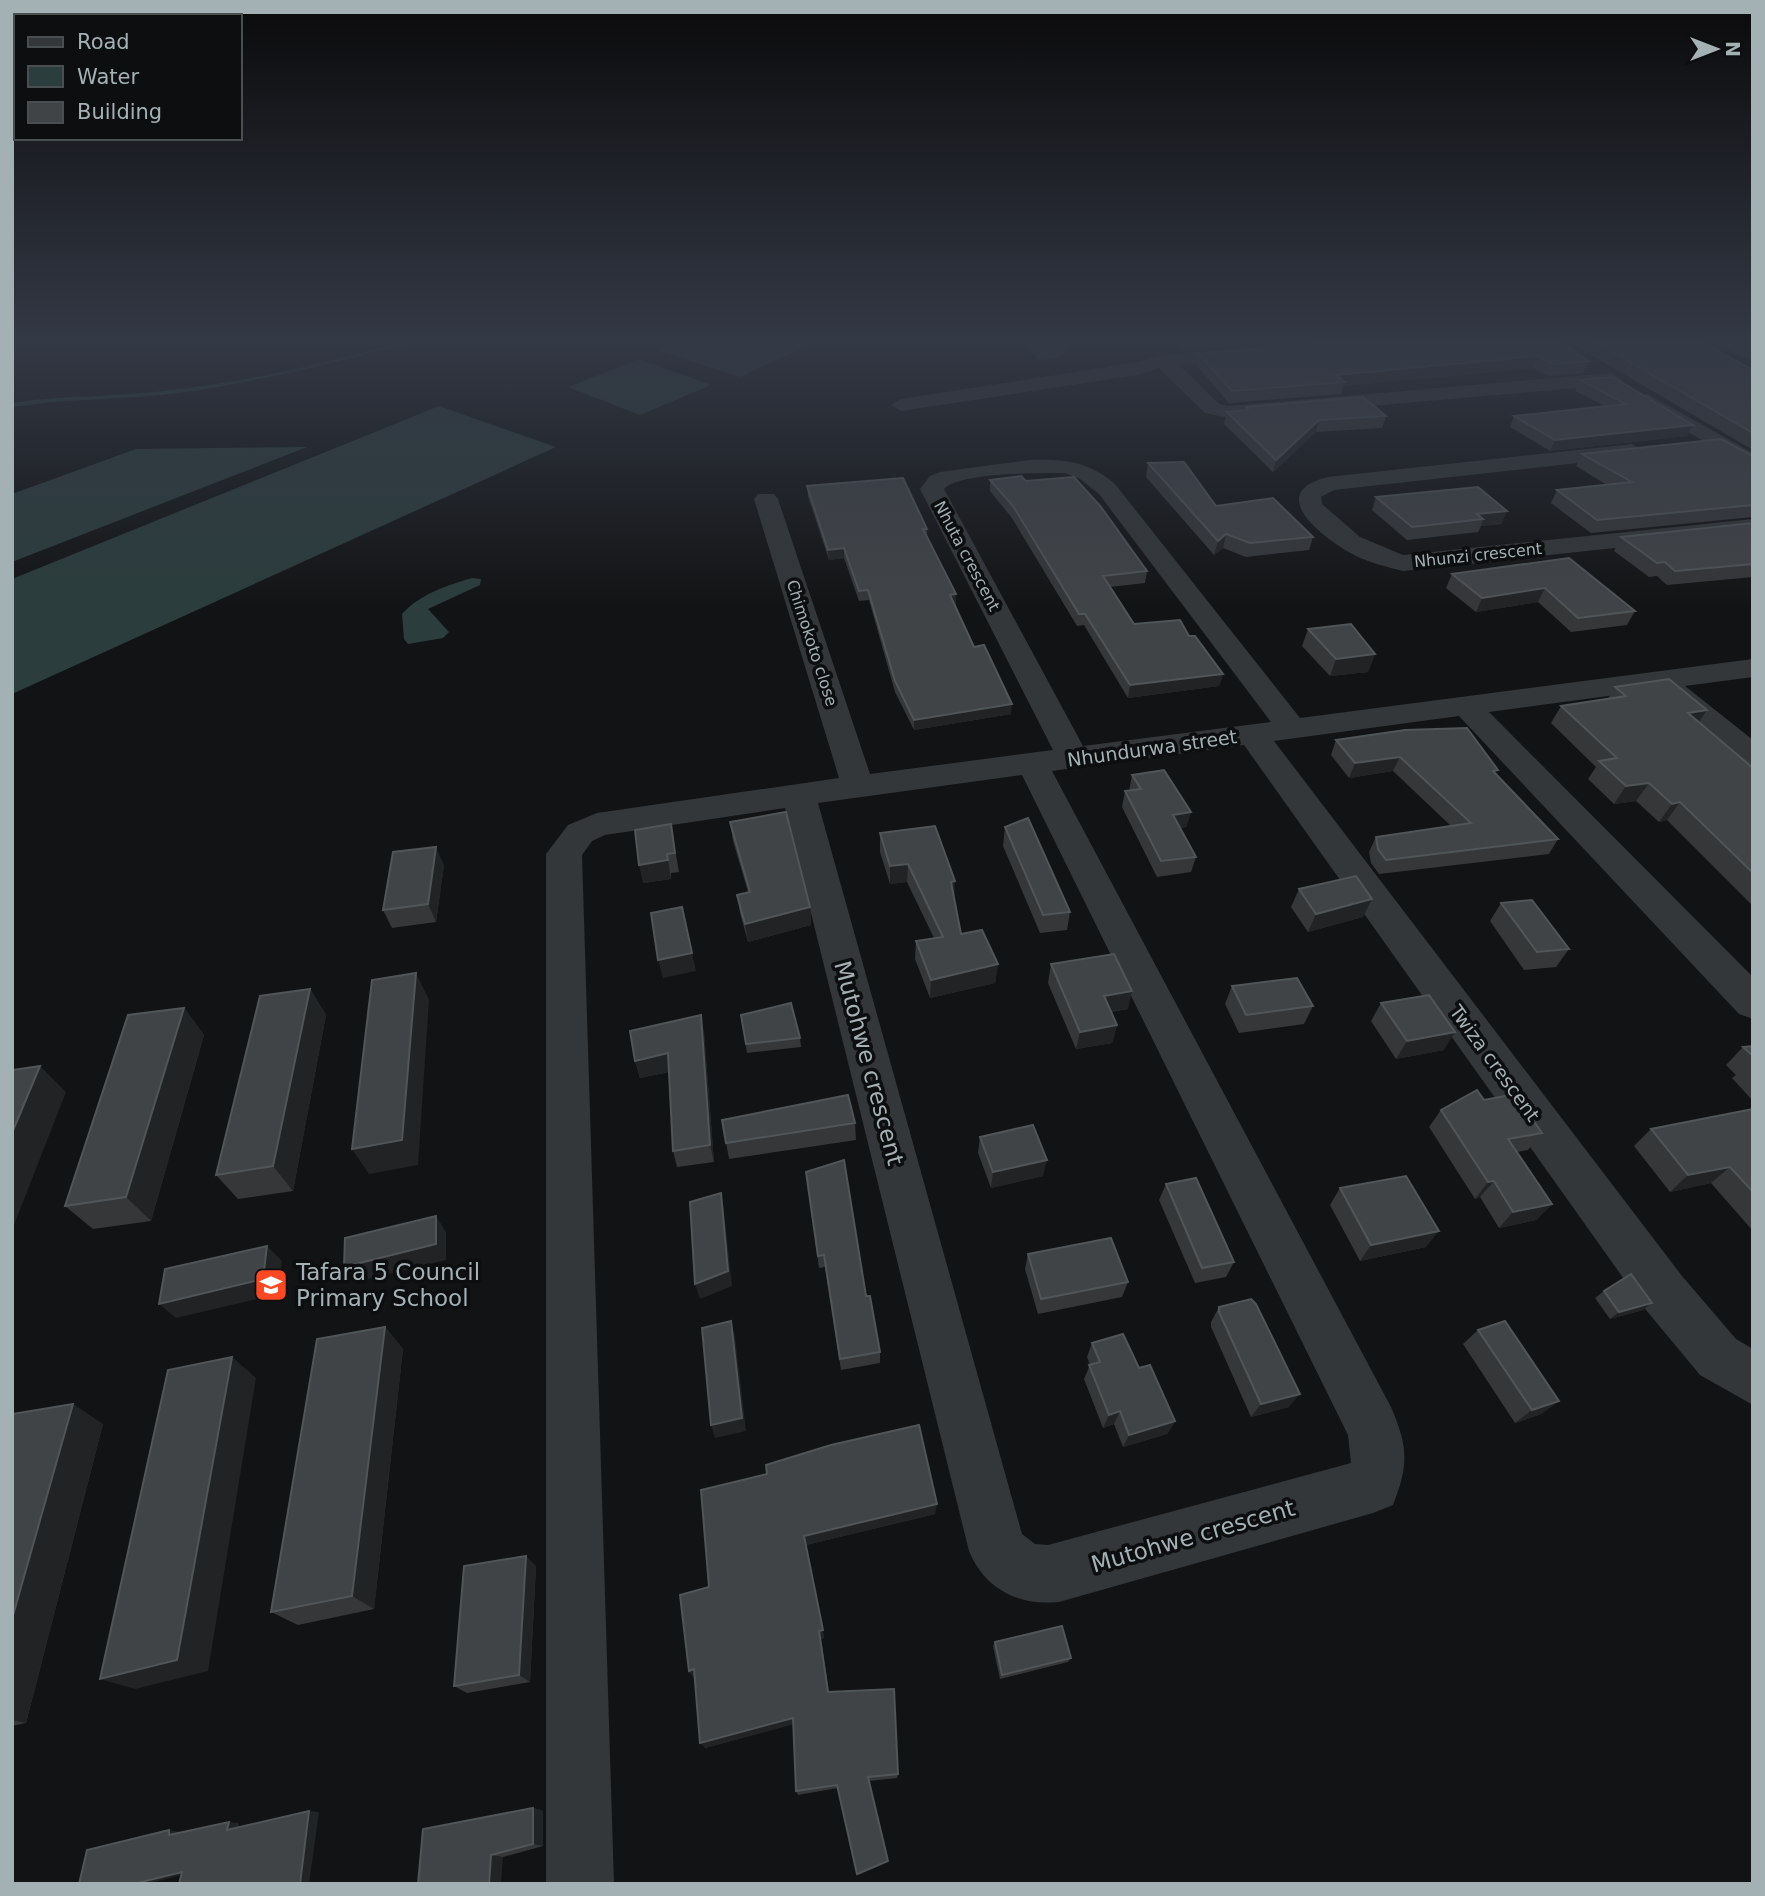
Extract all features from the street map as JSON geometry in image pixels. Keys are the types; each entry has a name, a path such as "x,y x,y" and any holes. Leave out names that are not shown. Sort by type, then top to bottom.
{"street":[{"path":"1699,431 1753,463"},
{"name":"Nhunzi crescent","path":"1717,442 1328,484 1309,494 1310,505 1346,540 1374,555 1403,563 1753,526"},
{"name":"Nhuta crescent","path":"1054,762 932,489 938,481 956,475 1056,465 1076,468 1094,478 1107,489 1272,731"},
{"name":"Chimokoto close","path":"765,499 858,786"},
{"name":"Nhundurwa street","path":"580,1884 564,854 580,833 597,825 858,786 1753,668"},
{"path":"1660,680 1753,757"},
{"path":"1464,704 1753,1003"},
{"name":"Twiza crescent","path":"1272,731 1664,1293 1718,1357 1753,1379"},
{"name":"Mutohwe crescent","path":"799,795 998,1551 1017,1569 1034,1576 1059,1573 1373,1485 1380,1467 1378,1443 1372,1426 1054,762"}],"water":[{"path":"376,431 512,431 556,447 12,694 12,579"},
{"path":"307,447 12,562 12,494 136,449"},
{"path":"472,578 481,579 480,585 428,609 449,632 443,638 408,644 404,639 402,614 426,596"}],"building":[{"path":"1247,431 1307,431 1276,460"},
{"path":"1540,431 1633,431 1555,440"},
{"path":"1721,439 1753,456 1753,505 1597,520 1557,490 1632,482 1582,454"},
{"path":"1184,462 1216,506 1273,498 1313,537 1250,543 1226,534 1218,541 1148,463"},
{"path":"1021,476 1026,481 1074,477 1101,507 1147,571 1103,576 1134,624 1180,620 1189,636 1195,636 1223,674 1130,685 1085,614 1079,614 1013,506 990,480"},
{"path":"903,478 927,529 923,529 956,594 950,595 974,647 984,645 1012,704 914,720 895,681 868,590 859,591 844,548 828,550 807,486"},
{"path":"1478,487 1507,511 1477,514 1483,519 1412,527 1376,497"},
{"path":"1753,523 1753,564 1675,571 1665,562 1657,563 1621,537"},
{"path":"1569,558 1635,611 1578,618 1545,588 1482,598 1452,574"},
{"path":"1351,624 1375,654 1336,659 1308,629"},
{"path":"1669,679 1707,710 1688,713 1753,768 1753,873 1680,802 1672,804 1649,783 1626,786 1599,761 1617,758 1561,706 1626,696 1615,687"},
{"path":"1467,728 1498,770 1493,771 1558,839 1386,860 1378,849 1376,837 1471,823 1400,757 1355,763 1336,740 1405,730"},
{"path":"1164,770 1191,812 1173,815 1196,857 1161,861 1125,791 1141,789 1132,775"},
{"path":"786,812 810,907 745,924 737,895 750,892 730,822"},
{"path":"1028,818 1070,912 1043,915 1005,827"},
{"path":"671,824 675,853 667,854 668,860 639,865 635,830"},
{"path":"935,826 955,881 951,882 961,934 982,930 998,964 931,980 916,941 943,937 908,864 890,866 880,833"},
{"path":"436,847 428,904 383,910 393,852"},
{"path":"1356,876 1372,899 1316,914 1299,889"},
{"path":"1532,900 1569,949 1537,952 1501,903"},
{"path":"682,907 692,953 658,960 651,913"},
{"path":"1114,954 1132,991 1104,996 1117,1025 1080,1032 1051,964"},
{"path":"416,973 402,1140 352,1149 372,980"},
{"path":"1297,978 1313,1006 1246,1015 1232,986"},
{"path":"310,989 273,1166 216,1175 260,996"},
{"path":"1429,995 1455,1032 1407,1041 1381,1003"},
{"path":"791,1003 800,1038 746,1044 741,1015"},
{"path":"184,1008 126,1197 65,1206 128,1015"},
{"path":"701,1015 710,1145 673,1151 668,1053 635,1061 630,1031"},
{"path":"1753,1046 1753,1056 1743,1047"},
{"path":"40,1066 12,1133 12,1070"},
{"path":"1477,1090 1484,1100 1515,1094 1542,1133 1508,1139 1552,1204 1513,1212 1494,1181 1488,1182 1441,1110"},
{"path":"848,1095 855,1123 726,1143 722,1120"},
{"path":"1753,1109 1753,1192 1730,1167 1688,1175 1651,1129"},
{"path":"1033,1125 1047,1160 993,1172 980,1137"},
{"path":"844,1160 866,1296 870,1296 880,1352 840,1359 824,1255 818,1256 806,1172"},
{"path":"1406,1176 1439,1231 1371,1245 1340,1188"},
{"path":"1196,1178 1234,1262 1202,1268 1166,1184"},
{"path":"721,1193 728,1271 695,1284 690,1202"},
{"path":"436,1216 436,1244 344,1267 345,1238"},
{"path":"1111,1238 1128,1282 1041,1299 1028,1254"},
{"path":"267,1246 263,1279 159,1304 165,1269"},
{"path":"1631,1274 1652,1303 1619,1312 1604,1291"},
{"path":"1251,1299 1256,1304 1300,1394 1261,1404 1219,1312 1219,1307"},
{"path":"731,1321 742,1418 711,1425 702,1328"},
{"path":"1505,1321 1559,1401 1532,1410 1478,1330"},
{"path":"385,1327 352,1596 271,1612 317,1339"},
{"path":"1123,1334 1139,1368 1150,1365 1175,1421 1129,1435 1120,1411 1109,1415 1089,1365 1100,1362 1092,1343"},
{"path":"232,1357 177,1660 100,1679 168,1370"},
{"path":"73,1404 12,1619 12,1414"},
{"path":"919,1425 937,1504 804,1536 823,1630 819,1631 828,1692 894,1689 898,1774 868,1777 888,1861 857,1874 837,1785 796,1791 793,1718 700,1743 694,1669 689,1671 680,1595 709,1587 701,1490 767,1474 766,1465 831,1445"},
{"path":"526,1556 519,1675 454,1686 464,1566"},
{"path":"1062,1626 1071,1658 1002,1675 995,1642"},
{"path":"533,1808 533,1844 491,1855 489,1884 418,1884 423,1829"},
{"path":"309,1811 300,1884 179,1884 182,1872 133,1884 79,1884 87,1850 169,1830 169,1835 229,1822 227,1830"}],"place":[{"name":"Tafara 5 Council Primary School","path":"271,1285"}]}
